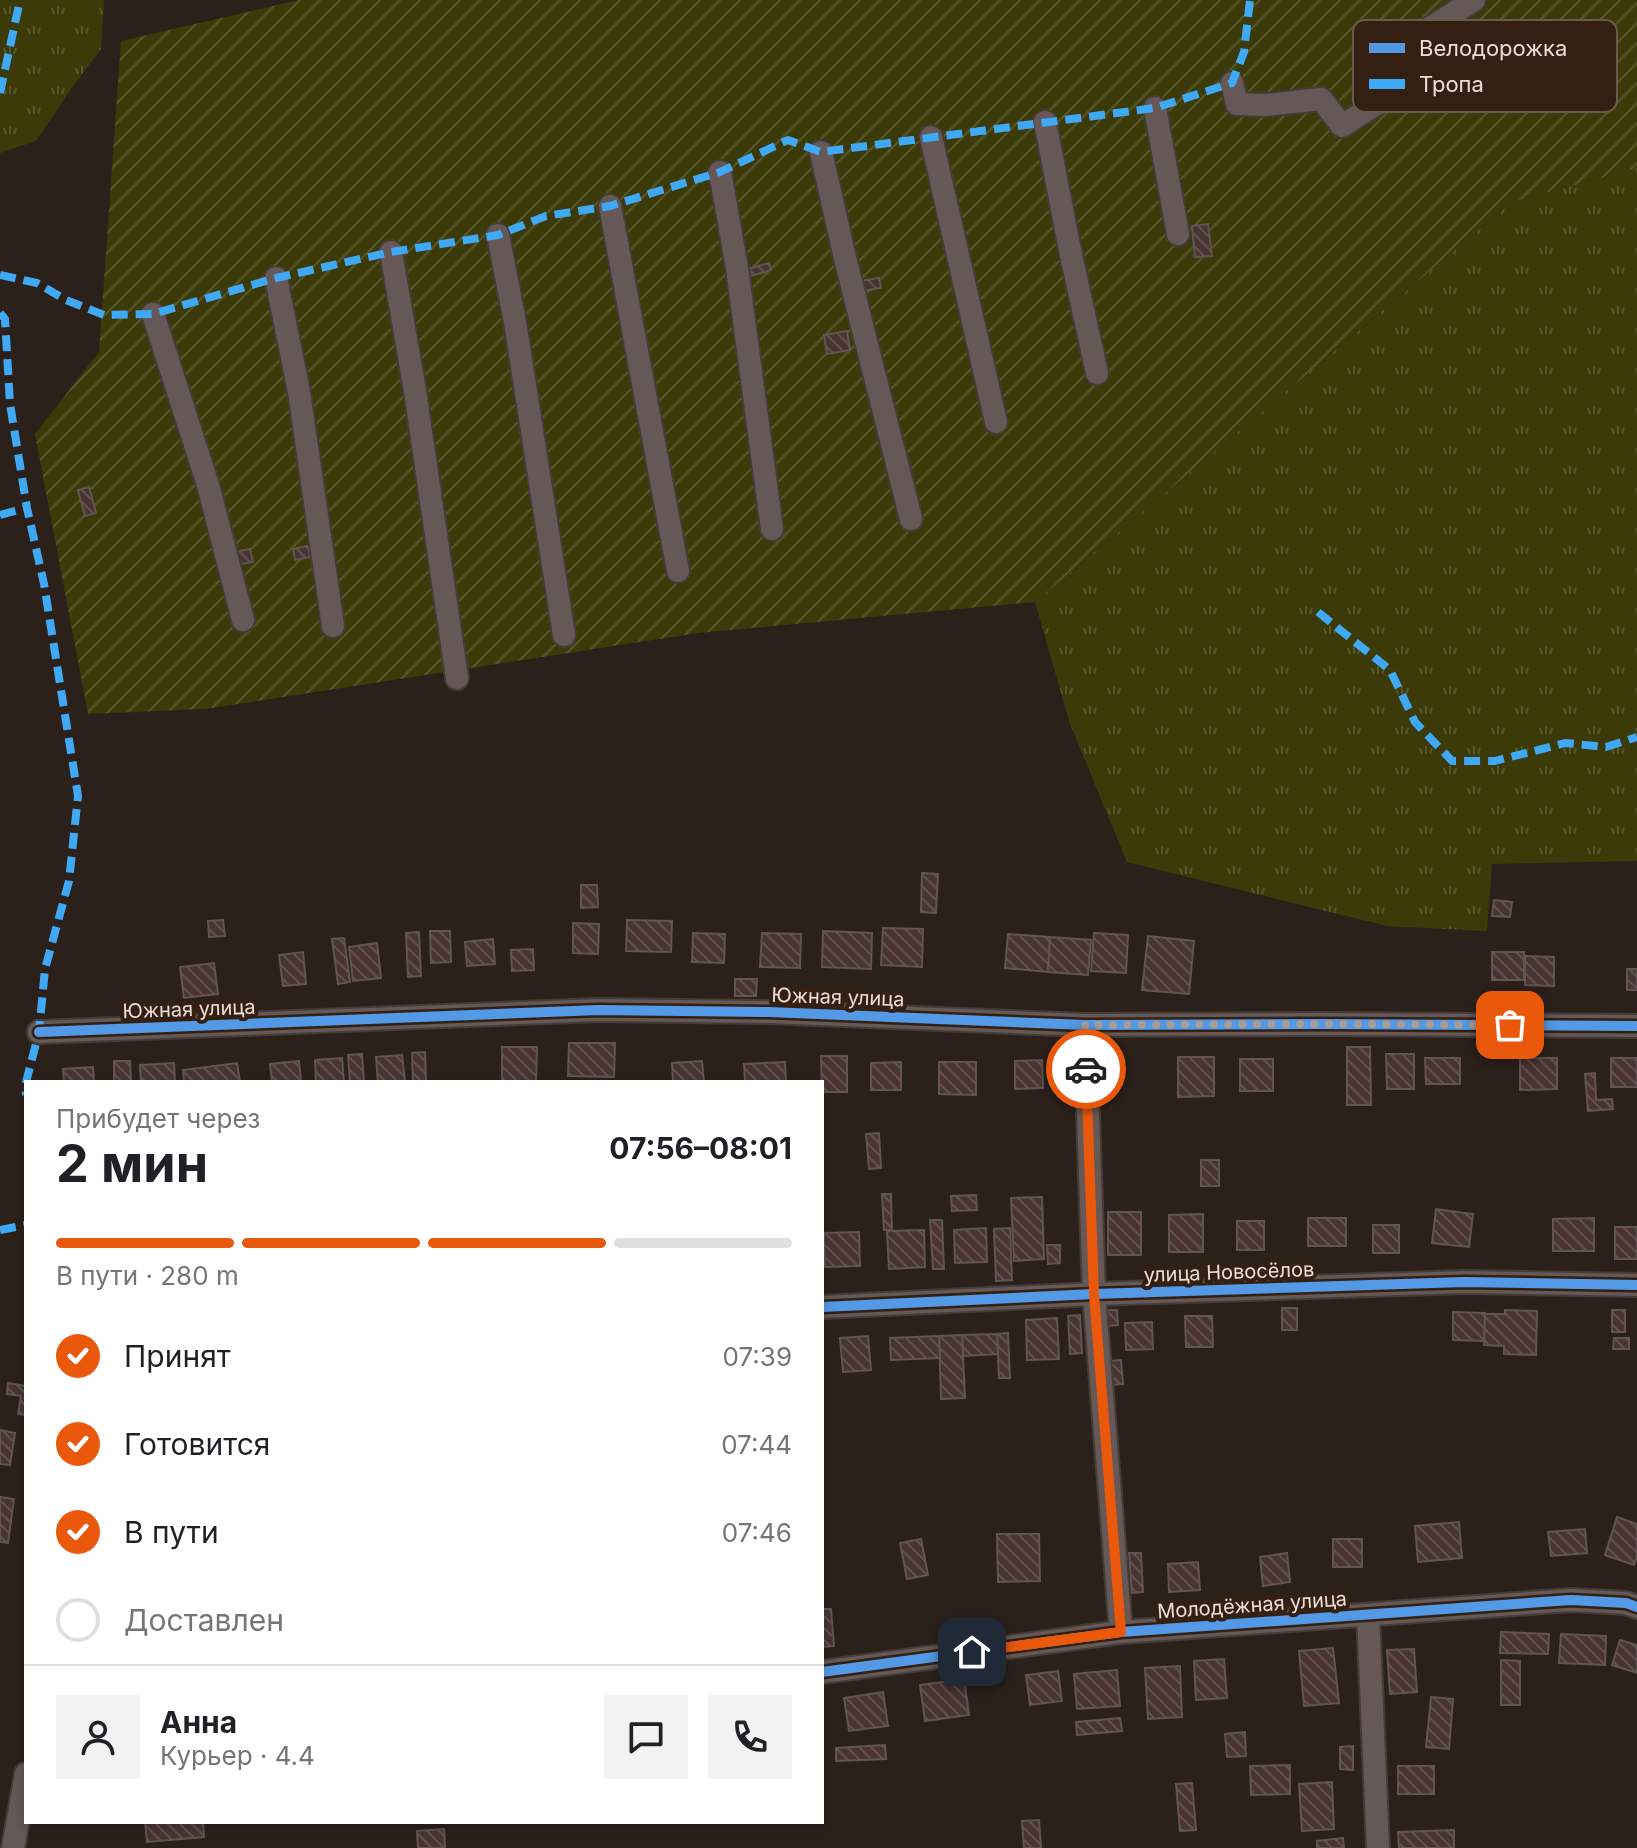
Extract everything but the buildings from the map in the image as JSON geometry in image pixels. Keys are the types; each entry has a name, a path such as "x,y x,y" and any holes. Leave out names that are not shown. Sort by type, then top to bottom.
{"street":[{"path":"1443,20 1474,0"},
{"path":"1232,83 1237,104 1265,105 1321,99 1342,126 1364,112"},
{"path":"1155,108 1178,234"},
{"path":"1045,122 1097,373"},
{"path":"931,137 996,422"},
{"path":"821,152 911,519"},
{"path":"720,172 737,268 772,529"},
{"path":"610,206 678,571"},
{"path":"498,235 515,322 564,635"},
{"path":"391,252 415,391 457,678"},
{"path":"276,278 299,392 333,626"},
{"path":"153,314 208,485 243,620"},
{"name":"Южная улица","path":"39,1032 598,1010 769,1012 1085,1025 1637,1026"},
{"path":"1085,1025 1094,1294 1121,1632"},
{"name":"улица Новосёлов","path":"824,1307 1464,1282 1637,1285"},
{"name":"Молодёжная улица","path":"824,1672 1121,1632 1571,1600 1626,1603 1637,1607"},
{"name":"Молодёжная улица","path":"1368,1615 1378,1848"},
{"path":"13,1848 24,1785"}],"green space":[{"path":"0,0 104,0 101,49 36,141 0,153"},
{"path":"299,0 1637,0 1637,168 1512,202 1035,602 698,633 205,709 88,714 35,434 99,352 121,41"},
{"path":"1637,168 1637,861 1492,864 1487,931 1387,926 1127,862 1070,724 1035,602 1512,202"}],"marked path":[{"path":"0,93 20,0"},
{"path":"0,275 37,283 66,300 104,315 153,314 276,278 391,252 498,235 546,216 610,206 720,172 788,140 821,152 1155,108 1232,83 1244,52 1250,0"},
{"path":"0,313 5,319 10,404 27,508 44,584 78,796 69,881 45,969 39,1032 27,1080"},
{"path":"0,515 27,508"},
{"path":"1318,612 1390,670 1415,722 1452,761 1495,761 1565,743 1606,747 1637,737"},
{"path":"0,1230 24,1225"}],"cycle path":[{"path":"39,1032 598,1010 769,1012 1085,1025 1637,1026"},
{"path":"824,1307 1464,1282 1637,1285"},
{"path":"824,1672 1121,1632 1571,1600 1626,1603 1637,1607"}],"way so far":[{"path":"1086,1069 1085,1025 1510,1025"}],"route":[{"path":"972,1652 1121,1632 1094,1294 1086,1069"}]}
